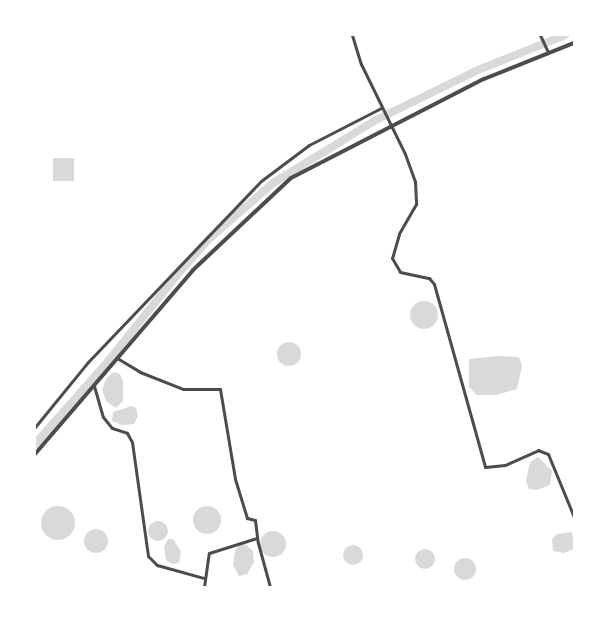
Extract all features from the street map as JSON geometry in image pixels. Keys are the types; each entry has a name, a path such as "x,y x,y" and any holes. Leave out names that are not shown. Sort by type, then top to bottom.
{"street":[{"path":"352,35 361,64 381,108 392,126 410,168 416,196 392,258 400,272 428,278 434,284 485,467 492,469 506,465 538,450 548,454 574,517"},
{"path":"540,35 548,52"},
{"path":"35,454 193,270 272,193 307,168 484,79 574,42"},
{"path":"35,427 88,362 261,181 309,145 381,108"},
{"path":"118,358 140,372 175,387 220,389 235,479 246,518 256,520 257,538 270,587"},
{"path":"94,386 103,417 112,428 127,433 132,442 148,556 157,565 204,578"},
{"path":"204,587 209,553 257,538"}],"shaded area":[{"path":"53,158 74,158 74,181 53,181"},
{"path":"424,301 434,305 438,315 434,325 424,329 414,325 410,315 414,305"},
{"path":"289,342 297,346 301,354 297,362 289,366 281,362 277,354 281,346"},
{"path":"499,356 519,357 522,366 517,389 496,395 477,395 469,387 469,359"},
{"path":"114,372 120,374 123,381 123,401 116,408 106,401 102,390 106,379"},
{"path":"132,406 136,408 138,416 134,424 122,425 112,421 113,412"},
{"path":"538,457 552,471 550,485 537,490 529,489 526,481 530,462"},
{"path":"58,506 65,507 70,511 74,516 74,530 70,535 65,539 58,540 51,539 46,535 42,530 41,523 42,516 46,511 51,507"},
{"path":"207,506 217,510 221,520 217,530 207,534 197,530 193,520 197,510"},
{"path":"158,521 165,524 168,531 165,538 158,541 151,538 148,531 151,524"},
{"path":"96,529 104,533 108,541 104,549 96,553 88,549 84,541 88,533"},
{"path":"273,531 282,535 286,544 282,553 273,557 264,553 260,544 264,535"},
{"path":"572,532 574,549 564,553 553,551 552,539 557,534"},
{"path":"168,539 173,539 181,552 179,563 172,564 166,560 164,547"},
{"path":"245,544 253,551 254,562 247,574 239,576 233,565 235,551 239,545"},
{"path":"353,545 360,548 363,555 360,562 353,565 346,562 343,555 346,548"},
{"path":"425,549 432,552 435,559 432,566 425,569 418,566 415,559 418,552"},
{"path":"465,558 473,561 476,569 473,577 465,580 457,577 454,569 457,561"}],"waterway":[{"path":"35,444 105,365 177,275 208,240 273,183 374,121 478,70 565,35"}]}
